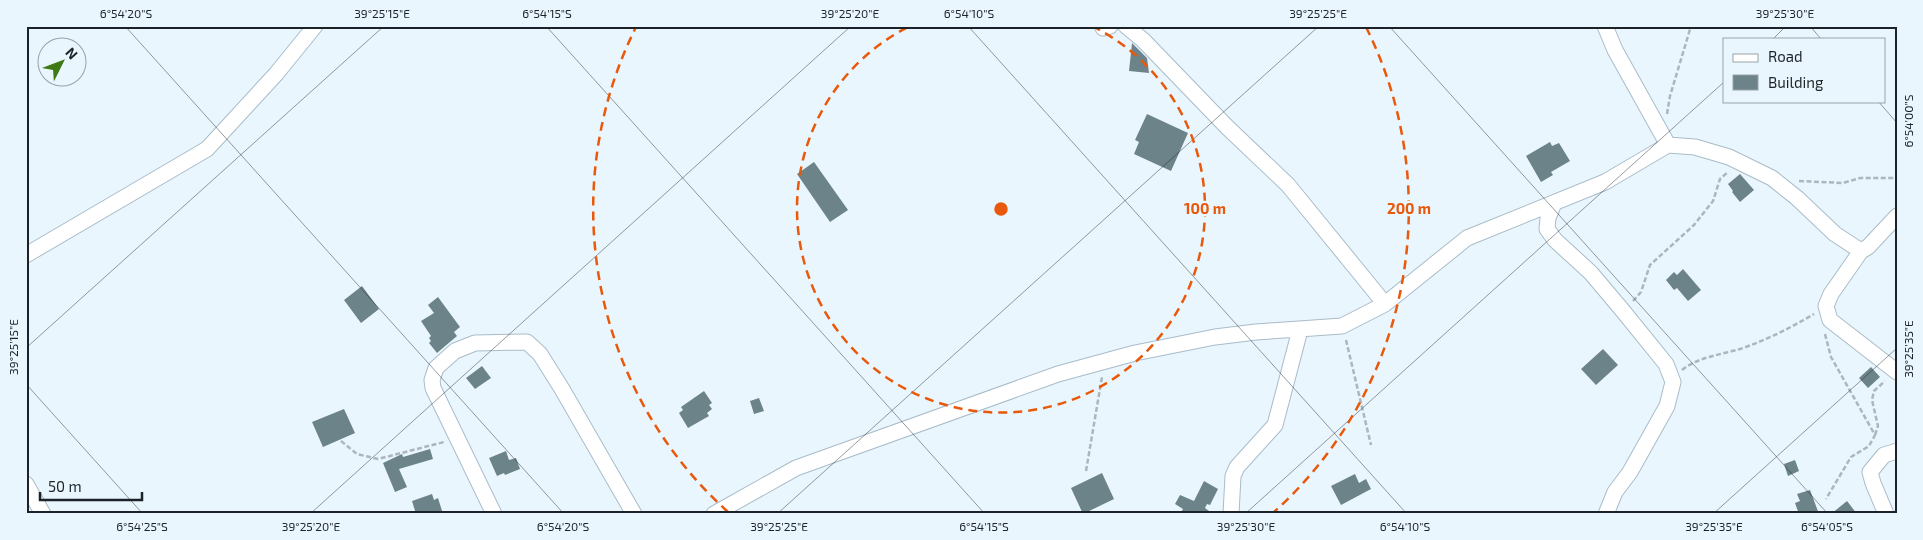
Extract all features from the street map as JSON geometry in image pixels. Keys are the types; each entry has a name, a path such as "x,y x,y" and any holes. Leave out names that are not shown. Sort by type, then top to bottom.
{"street":[{"path":"26,254 208,149 276,74 315,26"},
{"path":"1126,26 1143,40 1227,127 1288,185 1385,304"},
{"path":"1605,26 1619,58 1668,145"},
{"path":"714,514 796,468 1058,374 1134,353 1215,337 1342,326 1385,304 1467,238 1605,182 1668,145 1695,147 1729,158 1777,182 1835,234 1861,252"},
{"path":"1554,203 1548,218 1547,228 1555,240 1591,273 1623,311 1666,364 1673,382 1667,406 1630,472 1615,492 1606,514"},
{"path":"1896,371 1830,320 1826,306 1831,294 1861,252 1897,216"},
{"path":"1231,514 1234,476 1237,467 1275,425 1300,330"},
{"path":"494,514 433,388 432,380 436,368 455,351 475,343 527,342 540,354 634,514"},
{"path":"1886,514 1870,472 1884,456 1897,451"},
{"path":"26,484 43,514"}],"path":[{"path":"1667,115 1670,96 1691,26"},
{"path":"1623,311 1641,292 1650,265 1694,225 1713,201 1720,179 1740,162"},
{"path":"1777,182 1800,180 1843,183 1860,178 1897,178"},
{"path":"1673,382 1684,369 1715,354 1739,349 1780,334 1826,306"},
{"path":"1342,326 1371,446"},
{"path":"1823,330 1831,357 1875,436"},
{"path":"1086,471 1105,361"},
{"path":"1826,499 1851,457 1869,446 1875,436 1878,426 1872,400 1874,391 1896,371"},
{"path":"341,441 357,454 378,459 458,439"}],"building":[{"path":"1132,43 1147,58 1149,73 1129,71"},
{"path":"1147,114 1188,133 1171,171 1134,154 1139,142 1135,140"},
{"path":"1550,142 1552,146 1559,143 1570,161 1551,172 1553,175 1541,182 1526,156"},
{"path":"814,162 848,210 830,222 797,174"},
{"path":"1740,174 1754,190 1740,202 1728,184"},
{"path":"1683,269 1701,290 1688,301 1677,288 1674,290 1666,280 1674,272 1677,275"},
{"path":"362,286 379,309 361,323 344,300"},
{"path":"438,297 460,327 454,332 457,336 437,353 429,343 431,336 421,321 434,313 428,305"},
{"path":"1603,349 1618,365 1596,385 1581,369"},
{"path":"482,366 491,378 475,389 466,378"},
{"path":"1871,367 1880,377 1868,388 1859,378"},
{"path":"704,391 712,403 709,405 712,409 707,413 709,416 688,428 679,413 683,410 681,407"},
{"path":"759,398 764,411 754,414 750,401"},
{"path":"344,409 355,433 323,447 312,422"},
{"path":"430,449 433,459 399,469 407,487 395,492 383,463 402,454 403,457"},
{"path":"506,451 509,460 516,458 520,469 497,476 489,458"},
{"path":"1795,460 1799,471 1788,476 1784,464"},
{"path":"1102,473 1114,499 1083,514 1071,488"},
{"path":"1355,474 1359,483 1366,479 1371,489 1341,505 1331,486"},
{"path":"1204,481 1218,489 1210,505 1207,504 1205,508 1213,514 1180,514 1183,509 1175,504 1180,495 1194,501"},
{"path":"1810,490 1819,514 1799,514 1795,503 1800,501 1797,494"},
{"path":"432,494 434,500 438,498 443,514 416,514 412,501"},
{"path":"1847,501 1857,514 1831,514"}]}
